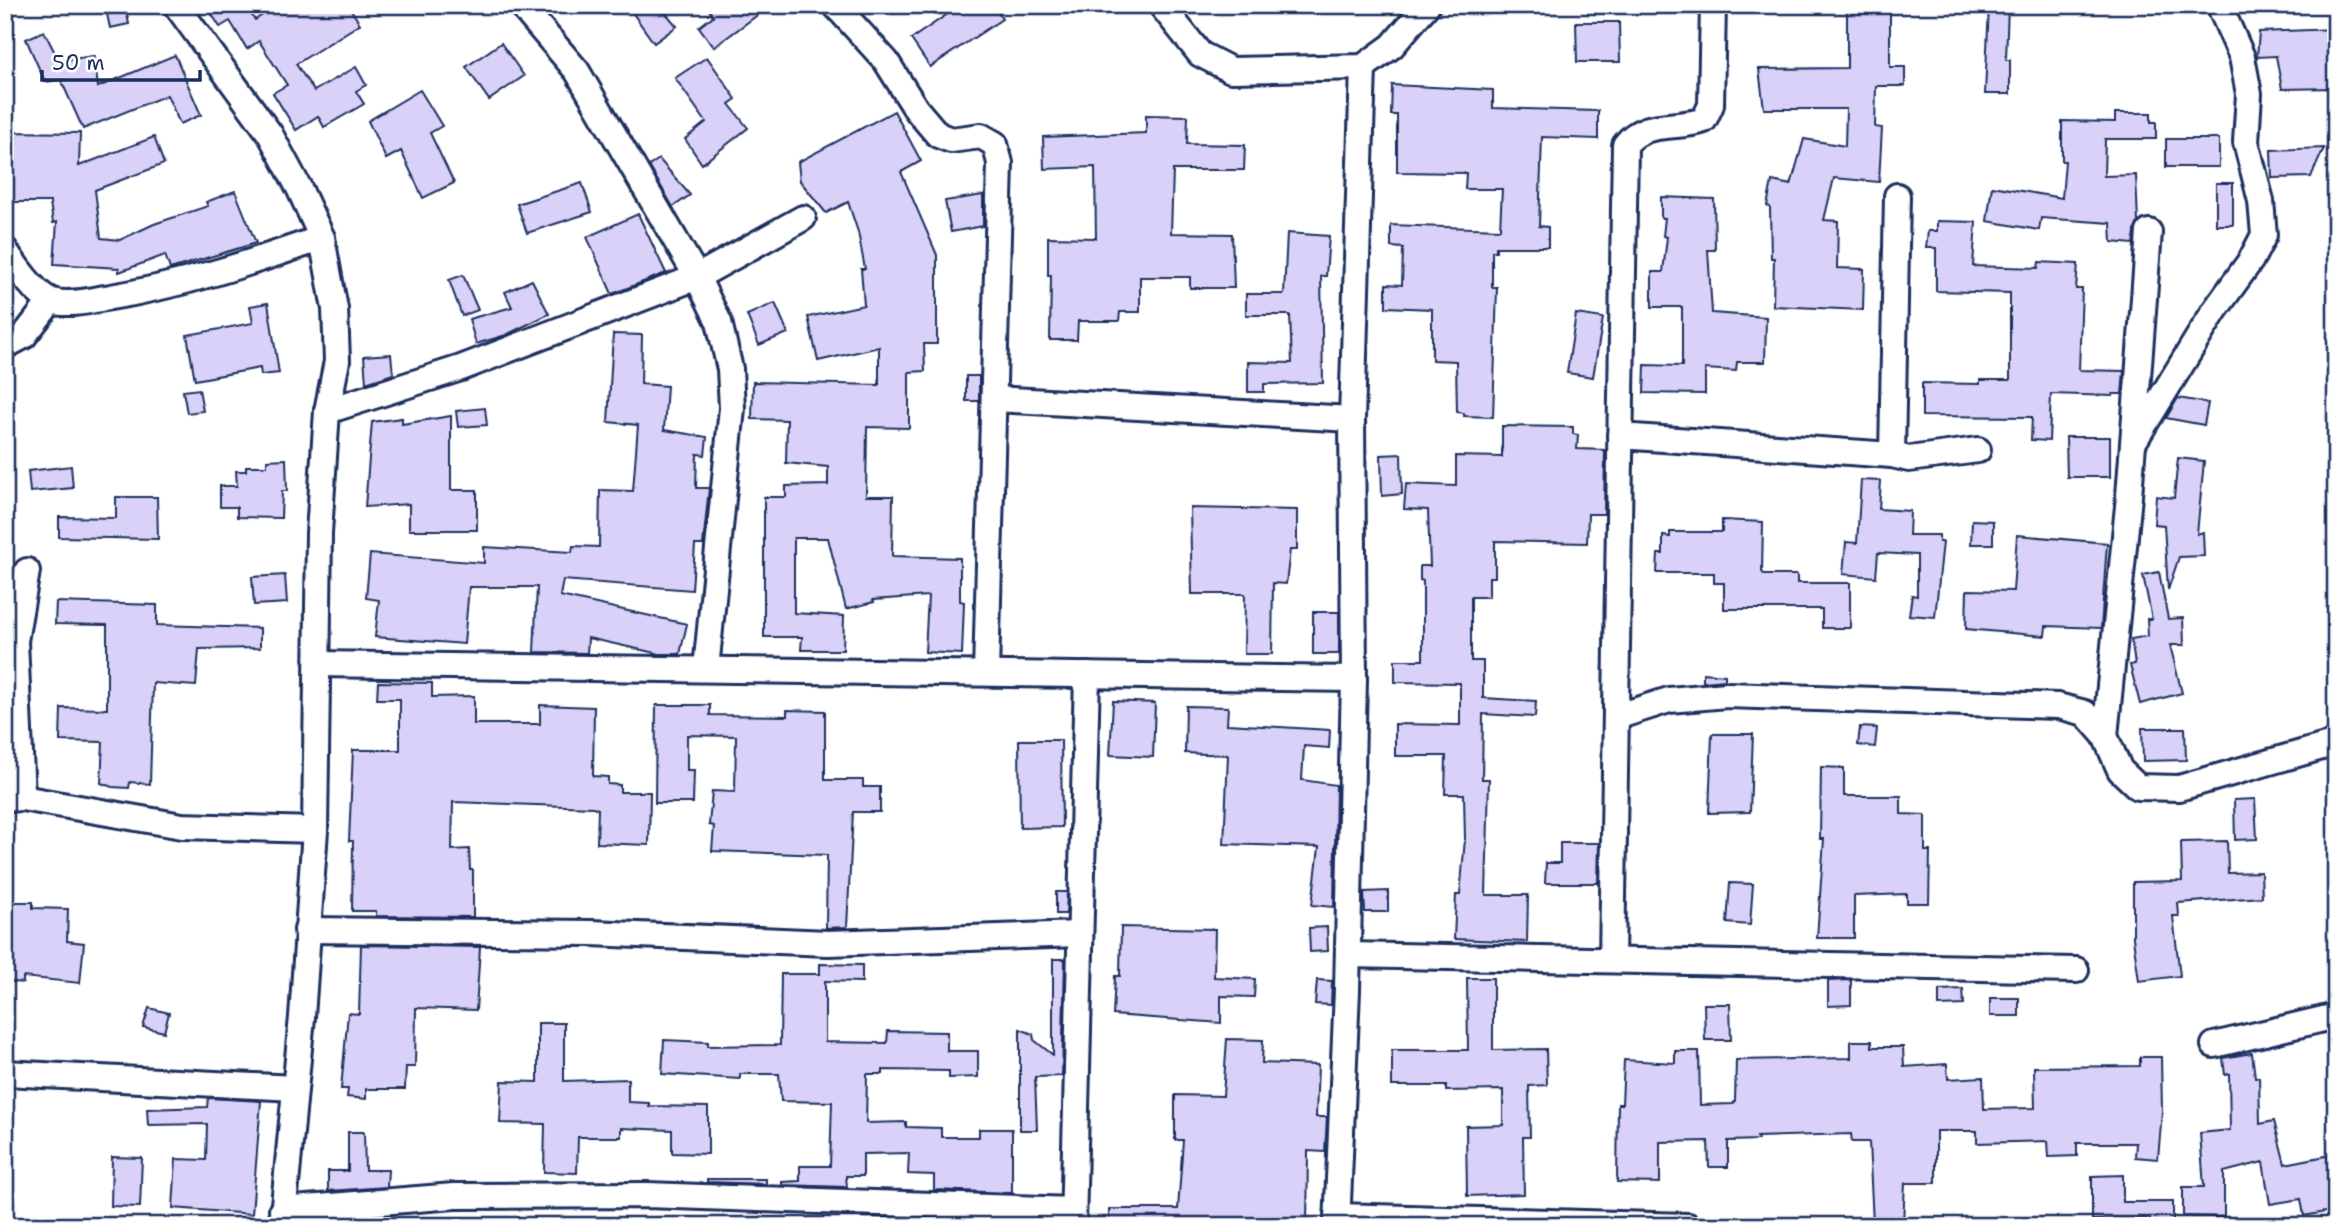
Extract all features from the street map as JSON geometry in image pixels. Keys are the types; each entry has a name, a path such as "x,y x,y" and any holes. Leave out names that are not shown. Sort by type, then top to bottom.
{"street":[{"path":"176,5 270,134 322,238 335,309 337,361 327,411 319,533 315,830 282,1218 454,1196 647,1195 1073,1218 1087,676"},
{"path":"835,5 886,61 916,109 938,135 951,140 981,136 995,144 1000,163 986,673"},
{"path":"1161,5 1200,54 1231,70 1363,67 1392,46 1427,5"},
{"path":"1612,960 1625,145 1634,132 1653,126 1686,126 1704,120 1711,105 1713,5"},
{"path":"2133,443 2264,235 2262,201 2246,142 2249,94 2242,57 2219,5"},
{"path":"525,10 577,71 697,277 719,322 730,369 732,408 706,669"},
{"path":"1363,67 1352,419 1354,679 1348,955 1337,1221 1688,1226"},
{"path":"1892,455 1896,195"},
{"path":"327,411 461,368 697,277 803,218"},
{"path":"2105,736 2133,443 2149,232"},
{"path":"5,250 23,276 51,301 80,302 141,292 217,274 322,238"},
{"path":"5,346 24,335 51,301"},
{"path":"993,399 1352,419"},
{"path":"1620,436 1892,455 1909,459 1978,450"},
{"path":"27,571 15,641 13,798 183,826 315,830"},
{"path":"318,664 1354,679"},
{"path":"1616,717 1670,700 1727,695 2058,706 2085,713 2105,736 2120,770 2137,787 2153,788 2179,788 2336,743"},
{"path":"307,930 591,933 828,943 1080,934"},
{"path":"1348,955 2076,970"},
{"path":"2214,1045 2336,1016"},
{"path":"5,1073 295,1088"}],"building":[{"path":"105,5 125,5 129,24 110,28"},
{"path":"206,5 255,5 248,10 255,20 278,5 348,5 360,24 296,64 314,91 356,67 366,85 356,91 364,104 324,127 318,116 296,130 273,93 287,85 259,41 247,49 230,21 220,27"},
{"path":"627,5 659,5 677,26 654,43"},
{"path":"706,5 771,5 714,47 699,27 713,16"},
{"path":"961,5 993,5 1002,19 930,67 911,39"},
{"path":"1989,5 2008,5 2006,60 2010,60 2010,94 1985,94"},
{"path":"1847,11 1890,11 1890,67 1905,67 1905,86 1876,86 1875,127 1882,128 1879,182 1834,178 1824,220 1838,221 1837,268 1864,269 1863,310 1773,306 1774,258 1771,258 1770,207 1767,206 1772,181 1791,185 1804,139 1845,146 1846,109 1764,109 1759,69 1847,68"},
{"path":"1576,22 1619,22 1620,62 1577,62"},
{"path":"2336,29 2336,88 2282,89 2276,56 2257,57 2259,32"},
{"path":"44,31 59,61 94,56 98,87 175,55 201,115 180,124 167,95 83,129 61,80 45,82 26,39"},
{"path":"501,43 524,76 489,100 466,67"},
{"path":"707,57 736,99 729,104 748,128 702,164 685,139 706,122 675,78"},
{"path":"1392,85 1493,90 1493,108 1598,111 1598,139 1542,137 1539,226 1548,227 1548,247 1496,247 1496,251 1492,251 1492,287 1497,287 1493,417 1464,416 1464,413 1457,412 1456,361 1432,360 1432,309 1386,307 1386,284 1402,285 1403,248 1391,247 1391,225 1500,229 1502,189 1465,189 1466,173 1397,172 1397,115 1391,115"},
{"path":"420,90 442,126 430,133 454,183 423,198 401,151 386,159 368,121"},
{"path":"894,111 921,161 901,172 937,255 937,344 924,344 925,371 909,372 909,428 867,427 866,496 893,496 892,556 960,558 960,601 964,602 962,654 925,652 928,596 873,600 874,602 846,609 828,538 794,538 794,613 844,616 843,650 801,650 802,637 764,637 764,497 786,497 786,486 828,485 828,467 786,463 787,420 752,419 753,382 879,385 879,347 818,361 808,317 864,305 861,269 865,269 858,232 848,202 826,213 800,181 798,162"},
{"path":"2115,113 2151,113 2151,122 2156,122 2156,139 2105,139 2104,176 2136,175 2138,222 2133,244 2112,242 2111,223 2041,218 2039,230 1987,221 1992,186 2062,198 2065,161 2062,161 2062,121 2115,122"},
{"path":"1146,115 1188,116 1187,144 1245,145 1244,170 1173,170 1171,233 1232,234 1234,288 1190,288 1190,277 1140,277 1140,312 1120,312 1119,321 1078,321 1077,340 1050,340 1051,275 1048,275 1048,237 1096,238 1095,167 1044,169 1043,137 1146,133"},
{"path":"5,132 80,133 79,166 154,137 164,164 95,190 101,238 120,240 154,224 208,206 206,202 235,191 256,243 170,269 165,255 119,272 119,268 54,264 57,222 53,223 50,202 5,202"},
{"path":"2166,139 2219,139 2219,167 2166,167"},
{"path":"2324,148 2311,177 2272,178 2271,150"},
{"path":"659,159 690,195 673,207 649,166"},
{"path":"582,183 592,212 527,233 517,204"},
{"path":"2216,183 2233,183 2233,225 2216,225"},
{"path":"983,195 983,226 951,232 945,201"},
{"path":"1661,197 1714,199 1715,250 1708,250 1712,313 1766,317 1765,362 1737,362 1736,371 1705,369 1705,394 1644,393 1645,365 1682,366 1682,307 1652,307 1652,272 1663,272 1667,237 1663,236 1665,218 1661,218"},
{"path":"638,214 666,273 612,294 587,237"},
{"path":"1937,221 1976,222 1973,266 2038,268 2039,262 2078,264 2076,289 2082,289 2079,370 2124,371 2122,394 2051,394 2049,441 2031,440 2032,417 1922,416 1922,383 1980,384 1980,380 2010,380 2010,293 1936,291 1936,248 1926,248 1928,231 1937,231"},
{"path":"1287,233 1329,236 1326,276 1321,276 1323,383 1264,384 1264,392 1248,392 1248,362 1292,363 1290,315 1246,315 1246,294 1284,294"},
{"path":"463,275 478,310 462,316 449,280"},
{"path":"532,280 549,314 506,335 476,344 469,319 512,307 505,292"},
{"path":"268,303 279,373 261,375 260,368 195,380 187,335 253,323 250,306"},
{"path":"775,303 788,333 759,345 747,315"},
{"path":"1576,314 1603,318 1593,377 1567,373"},
{"path":"613,334 642,335 641,384 667,386 664,430 707,437 705,455 697,454 696,488 709,488 703,545 695,545 692,590 563,580 560,596 687,624 680,654 660,654 588,638 587,653 534,652 537,587 469,587 464,644 375,637 379,600 366,598 370,554 484,563 484,547 572,552 573,546 599,547 600,490 633,491 638,425 608,422"},
{"path":"391,354 393,374 366,383 364,356"},
{"path":"966,376 979,376 979,401 966,401"},
{"path":"199,389 203,411 187,413 183,391"},
{"path":"2178,398 2208,403 2204,425 2166,418"},
{"path":"485,408 487,425 458,427 456,411"},
{"path":"451,416 451,490 477,490 477,530 409,530 409,504 365,507 372,422 402,418 402,424"},
{"path":"1502,426 1573,427 1573,434 1578,435 1577,449 1605,450 1604,514 1588,514 1587,543 1495,541 1495,577 1489,577 1489,597 1471,597 1471,661 1483,661 1483,698 1536,701 1535,717 1483,714 1482,779 1489,779 1486,895 1528,895 1527,942 1454,939 1456,895 1460,895 1465,839 1464,794 1445,794 1446,756 1395,756 1395,724 1460,725 1460,683 1395,682 1395,660 1423,660 1423,581 1420,580 1420,566 1430,566 1428,510 1404,509 1406,484 1456,486 1456,456 1502,457"},
{"path":"2066,437 2110,437 2110,477 2067,477"},
{"path":"1401,454 1402,494 1382,496 1381,455"},
{"path":"2178,458 2204,461 2197,534 2203,532 2204,556 2179,557 2168,590 2164,525 2154,524 2156,496 2174,498"},
{"path":"286,459 287,491 282,491 281,518 237,517 237,507 220,507 220,486 237,486 236,471 246,471 246,466 267,466 267,460"},
{"path":"71,466 73,488 30,492 28,471"},
{"path":"1861,480 1881,481 1879,509 1910,511 1909,535 1939,535 1939,542 1943,542 1935,617 1909,615 1912,595 1917,596 1917,555 1878,553 1876,577 1843,574 1846,542 1857,543"},
{"path":"116,497 157,497 158,539 59,537 59,517 116,518"},
{"path":"1190,508 1297,510 1297,550 1290,550 1286,584 1273,583 1272,654 1244,654 1245,594 1192,594"},
{"path":"1722,520 1763,522 1762,572 1765,575 1797,575 1797,583 1850,583 1850,628 1822,628 1822,609 1724,609 1724,583 1714,583 1714,573 1657,573 1658,554 1663,554 1663,536 1670,537 1670,532 1722,532"},
{"path":"1972,520 1993,521 1993,544 1971,544"},
{"path":"2017,535 2107,543 2101,628 2046,626 2045,636 1966,629 1967,590 2013,591"},
{"path":"2159,572 2168,619 2183,618 2184,645 2170,645 2182,693 2140,704 2130,665 2135,664 2131,639 2148,636 2147,619 2152,619 2143,575"},
{"path":"285,575 287,603 254,605 252,577"},
{"path":"56,602 157,605 157,625 260,628 260,648 199,649 196,686 153,683 150,784 130,782 129,788 112,787 101,783 103,742 60,741 61,708 107,709 107,625 55,624"},
{"path":"1313,612 1339,612 1339,654 1313,654"},
{"path":"1703,673 1725,675 1725,680 1703,682"},
{"path":"378,682 432,683 432,697 474,696 474,724 540,724 540,705 594,707 593,776 608,777 608,784 620,785 620,792 650,792 649,845 597,843 598,809 593,807 453,802 452,850 469,849 470,870 473,870 473,917 376,916 376,911 352,911 353,841 349,841 353,750 400,750 400,699 377,699"},
{"path":"1113,701 1155,703 1153,757 1110,755"},
{"path":"656,705 710,705 710,715 787,716 787,710 825,711 825,780 863,780 863,787 880,787 880,812 853,812 847,927 826,928 827,855 712,851 714,826 709,825 712,791 735,792 736,736 687,735 687,770 694,770 693,803 655,803"},
{"path":"1186,706 1228,707 1227,724 1330,730 1329,748 1304,746 1302,780 1336,785 1334,907 1312,905 1319,847 1224,844 1228,755 1185,753"},
{"path":"1860,727 1877,728 1875,747 1858,745"},
{"path":"2142,728 2185,728 2186,760 2143,761"},
{"path":"1712,734 1753,734 1750,812 1709,813"},
{"path":"1019,740 1061,740 1062,827 1020,828"},
{"path":"1821,767 1844,768 1844,796 1901,796 1901,814 1925,815 1925,851 1930,851 1929,903 1907,903 1907,894 1854,896 1854,938 1817,938 1824,839 1820,839"},
{"path":"2255,799 2257,839 2235,840 2234,800"},
{"path":"2227,841 2228,873 2261,872 2262,897 2178,903 2179,916 2173,916 2180,976 2139,981 2133,938 2133,882 2182,881 2181,842"},
{"path":"1560,843 1599,843 1598,883 1545,883 1546,863 1560,863"},
{"path":"1730,883 1753,884 1750,925 1727,923"},
{"path":"1388,891 1388,912 1365,912 1364,892"},
{"path":"1056,892 1067,892 1066,914 1056,914"},
{"path":"5,902 33,902 33,908 68,909 67,941 84,943 80,983 23,977 23,983 5,981"},
{"path":"1121,927 1215,929 1214,977 1255,979 1254,997 1221,996 1221,1023 1113,1015 1115,976 1120,976"},
{"path":"1327,927 1328,951 1310,952 1309,928"},
{"path":"361,945 480,947 476,1010 416,1008 415,1067 406,1067 405,1089 366,1089 366,1099 347,1097 348,1089 341,1089 348,1013 359,1014"},
{"path":"1053,959 1065,959 1062,1076 1035,1077 1037,1130 1020,1130 1020,1029 1033,1034 1034,1040 1053,1055"},
{"path":"820,964 862,965 862,982 825,981 825,1042 887,1043 888,1031 947,1032 947,1051 978,1051 978,1077 949,1078 949,1071 883,1070 883,1074 867,1074 866,1123 906,1122 906,1127 941,1128 941,1137 979,1137 979,1129 1012,1129 1012,1193 934,1190 934,1175 908,1174 909,1153 863,1154 863,1176 846,1176 847,1187 782,1185 782,1182 800,1181 800,1166 830,1166 832,1102 781,1101 779,1074 740,1074 740,1079 662,1074 664,1040 708,1042 708,1046 780,1045 781,974 820,974"},
{"path":"1467,978 1493,978 1493,1050 1546,1049 1547,1085 1529,1086 1530,1137 1523,1137 1524,1194 1467,1196 1466,1126 1503,1125 1503,1090 1446,1091 1446,1086 1392,1086 1392,1050 1468,1050"},
{"path":"1317,980 1332,981 1331,1005 1315,1004"},
{"path":"1851,980 1851,1005 1828,1006 1828,981"},
{"path":"1963,989 1964,1005 1939,1006 1939,990"},
{"path":"1990,998 2019,998 2019,1016 1990,1016"},
{"path":"1704,1004 1730,1004 1731,1040 1705,1040"},
{"path":"149,1008 169,1013 164,1032 143,1027"},
{"path":"538,1023 564,1023 564,1081 628,1079 628,1102 649,1103 649,1106 708,1107 708,1154 672,1153 672,1130 621,1128 621,1137 578,1137 577,1173 544,1172 545,1124 500,1123 502,1081 538,1082"},
{"path":"1227,1039 1263,1040 1262,1063 1318,1065 1316,1117 1327,1117 1325,1152 1308,1151 1307,1226 1109,1226 1109,1209 1178,1209 1183,1140 1175,1140 1175,1095 1223,1096"},
{"path":"1851,1041 1872,1041 1872,1047 1903,1047 1904,1067 1947,1064 1948,1079 1983,1077 1984,1109 2035,1108 2034,1067 2140,1066 2140,1057 2161,1057 2162,1111 2158,1159 2135,1157 2136,1143 2077,1143 2077,1156 2049,1157 2048,1141 1977,1143 1977,1131 1936,1131 1936,1183 1905,1183 1903,1223 1873,1223 1869,1142 1852,1142 1851,1134 1757,1137 1758,1140 1728,1141 1728,1167 1709,1167 1708,1141 1660,1142 1660,1183 1617,1182 1618,1104 1622,1104 1624,1060 1675,1063 1675,1051 1699,1051 1700,1105 1733,1104 1736,1060 1851,1058"},
{"path":"2252,1053 2255,1077 2259,1077 2260,1124 2274,1121 2285,1164 2336,1154 2336,1210 2304,1216 2301,1199 2270,1204 2263,1162 2224,1172 2224,1217 2183,1216 2183,1187 2204,1187 2200,1133 2230,1130 2229,1074 2225,1075 2223,1058"},
{"path":"208,1098 261,1101 252,1214 173,1208 176,1159 206,1160 207,1124 148,1125 147,1109 207,1107"},
{"path":"348,1132 364,1132 365,1170 388,1170 387,1187 328,1191 328,1171 348,1171"},
{"path":"112,1157 142,1158 140,1207 111,1206"},
{"path":"2123,1175 2123,1202 2173,1202 2173,1225 2150,1225 2150,1218 2092,1220 2092,1176"},
{"path":"707,1179 766,1179 766,1184 707,1182"}]}
